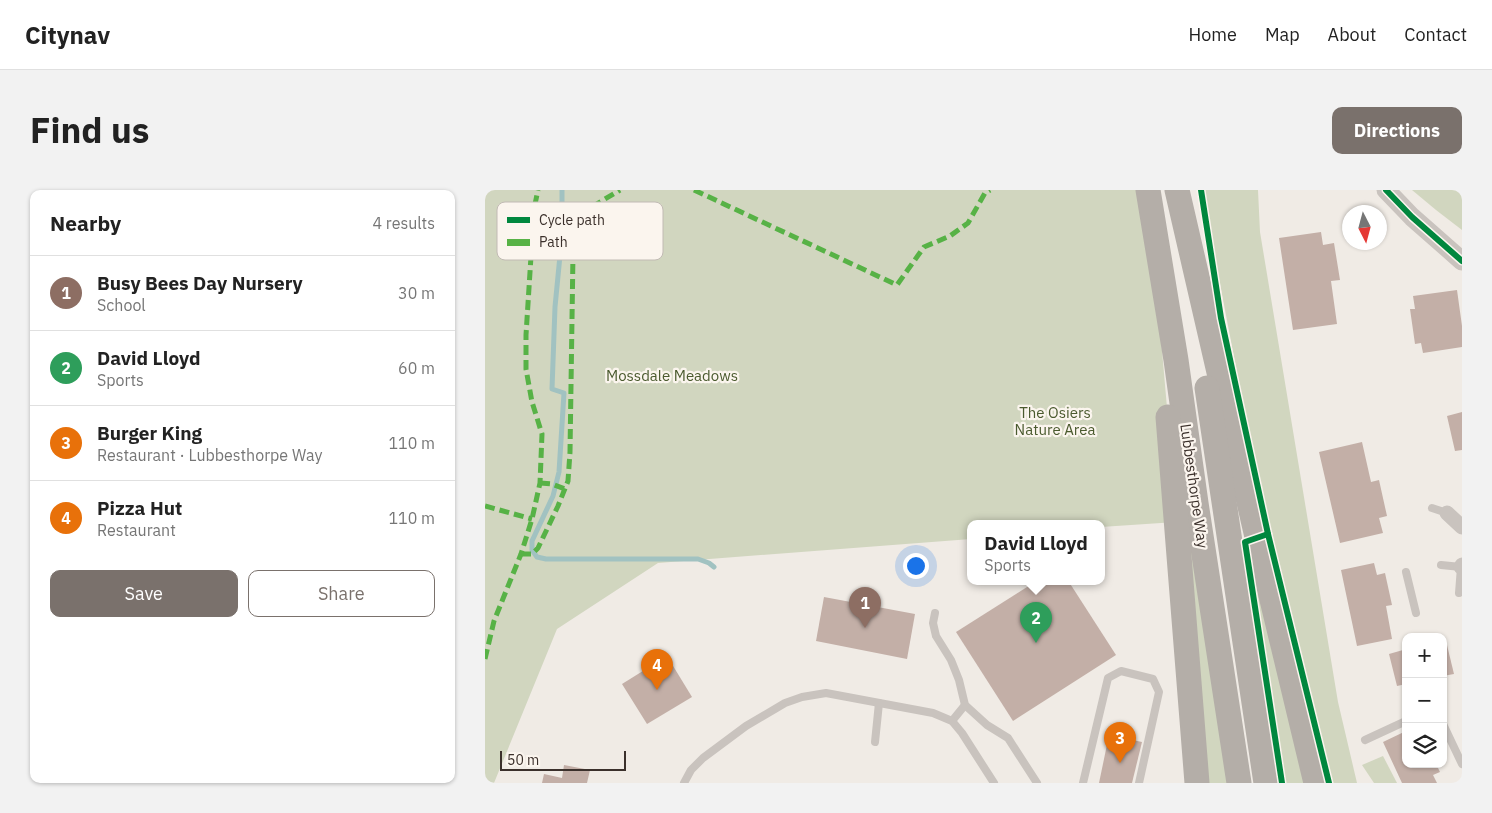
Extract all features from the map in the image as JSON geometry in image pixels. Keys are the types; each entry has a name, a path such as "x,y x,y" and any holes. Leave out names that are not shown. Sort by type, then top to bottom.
{"highway":[{"name":"Lubbesthorpe Way","path":"1177,190 1266,783"},
{"path":"1177,190 1316,783"},
{"name":"Lubbesthorpe Way","path":"1149,193 1176,360 1239,783"},
{"path":"1149,193 1197,783"}],"street":[{"path":"1386,190 1412,217 1462,261"},
{"path":"1439,510 1462,527"}],"lane":[{"path":"1441,565 1462,566 1459,593"},
{"path":"1406,572 1416,613"},
{"path":"935,612 933,623 936,636 951,660 959,680 965,705 987,725 1008,738 1037,783"},
{"path":"1083,783 1108,678 1121,671 1153,679 1159,692 1139,783"},
{"path":"684,783 691,770 703,758 746,726 785,703 802,697 826,693 933,713 952,721 962,733 994,783"},
{"path":"875,742 879,703"},
{"path":"952,721 965,705"},
{"path":"1365,740 1402,723"},
{"path":"1447,732 1462,764"}],"green space":[{"name":"Mossdale Meadows","path":"485,190 1148,190 1174,488 1196,503 1238,783 1197,783 1176,522 1105,527 1105,520 967,520 967,539 658,563 557,629 494,783 485,783"},
{"path":"1202,190 1258,190 1260,232 1338,702 1357,783 1329,783 1325,768 1268,534"},
{"path":"1412,190 1462,190 1462,230 1436,210"},
{"path":"1257,537 1316,783 1282,783 1245,542"},
{"path":"1383,756 1397,783 1374,783 1362,765"}],"building":[{"path":"1321,232 1323,245 1334,243 1340,280 1331,281 1337,324 1293,330 1279,238"},
{"path":"1457,290 1462,326 1462,347 1423,353 1421,343 1415,344 1410,309 1415,309 1413,296"},
{"path":"1462,412 1462,450 1455,451 1447,416"},
{"path":"1362,442 1371,482 1379,480 1387,516 1379,518 1383,533 1340,543 1319,452"},
{"path":"1374,563 1377,575 1385,573 1392,605 1386,606 1392,639 1357,646 1341,570"},
{"path":"1030,585 1071,585 1116,655 1013,721 956,632"},
{"path":"824,597 915,614 907,659 816,641"},
{"path":"1447,645 1454,674 1447,675"},
{"path":"1402,650 1402,685 1397,686 1389,654"},
{"path":"667,656 692,697 647,724 622,684"},
{"path":"1402,733 1402,768 1438,768 1440,772 1433,775 1437,783 1402,783 1383,742"},
{"path":"1109,735 1142,742 1132,783 1099,783"},
{"path":"564,765 590,770 587,783 542,783 544,774 562,778"}],"waterway":[{"path":"562,190 562,202"},
{"path":"560,260 555,307 552,389 564,393 559,472 553,496 532,541 532,550 537,557 546,559 698,559 714,567"}],"marked path":[{"path":"535,202 538,190"},
{"path":"600,202 620,190"},
{"path":"694,190 897,285 924,247 950,236 968,223 985,193 990,190"},
{"path":"485,659 494,621 521,554 532,519 540,483 542,434 532,402 526,369 531,260"},
{"path":"521,554 532,554 538,548 568,481 573,260"},
{"path":"540,483 552,484 565,489"},
{"path":"485,506 532,519"}],"cycle path":[{"path":"1201,190 1221,318 1268,534 1329,783"},
{"path":"1386,190 1412,217 1462,261"},
{"path":"1268,534 1245,542 1282,783"}],"place":[{"name":"Busy Bees Day Nursery","path":"865,628"},
{"name":"David Lloyd","path":"1036,643"},
{"name":"Pizza Hut","path":"657,690"},
{"name":"Burger King","path":"1120,763"}],"park label":[{"name":"The Osiers Nature Area","path":"1055,422"}]}
